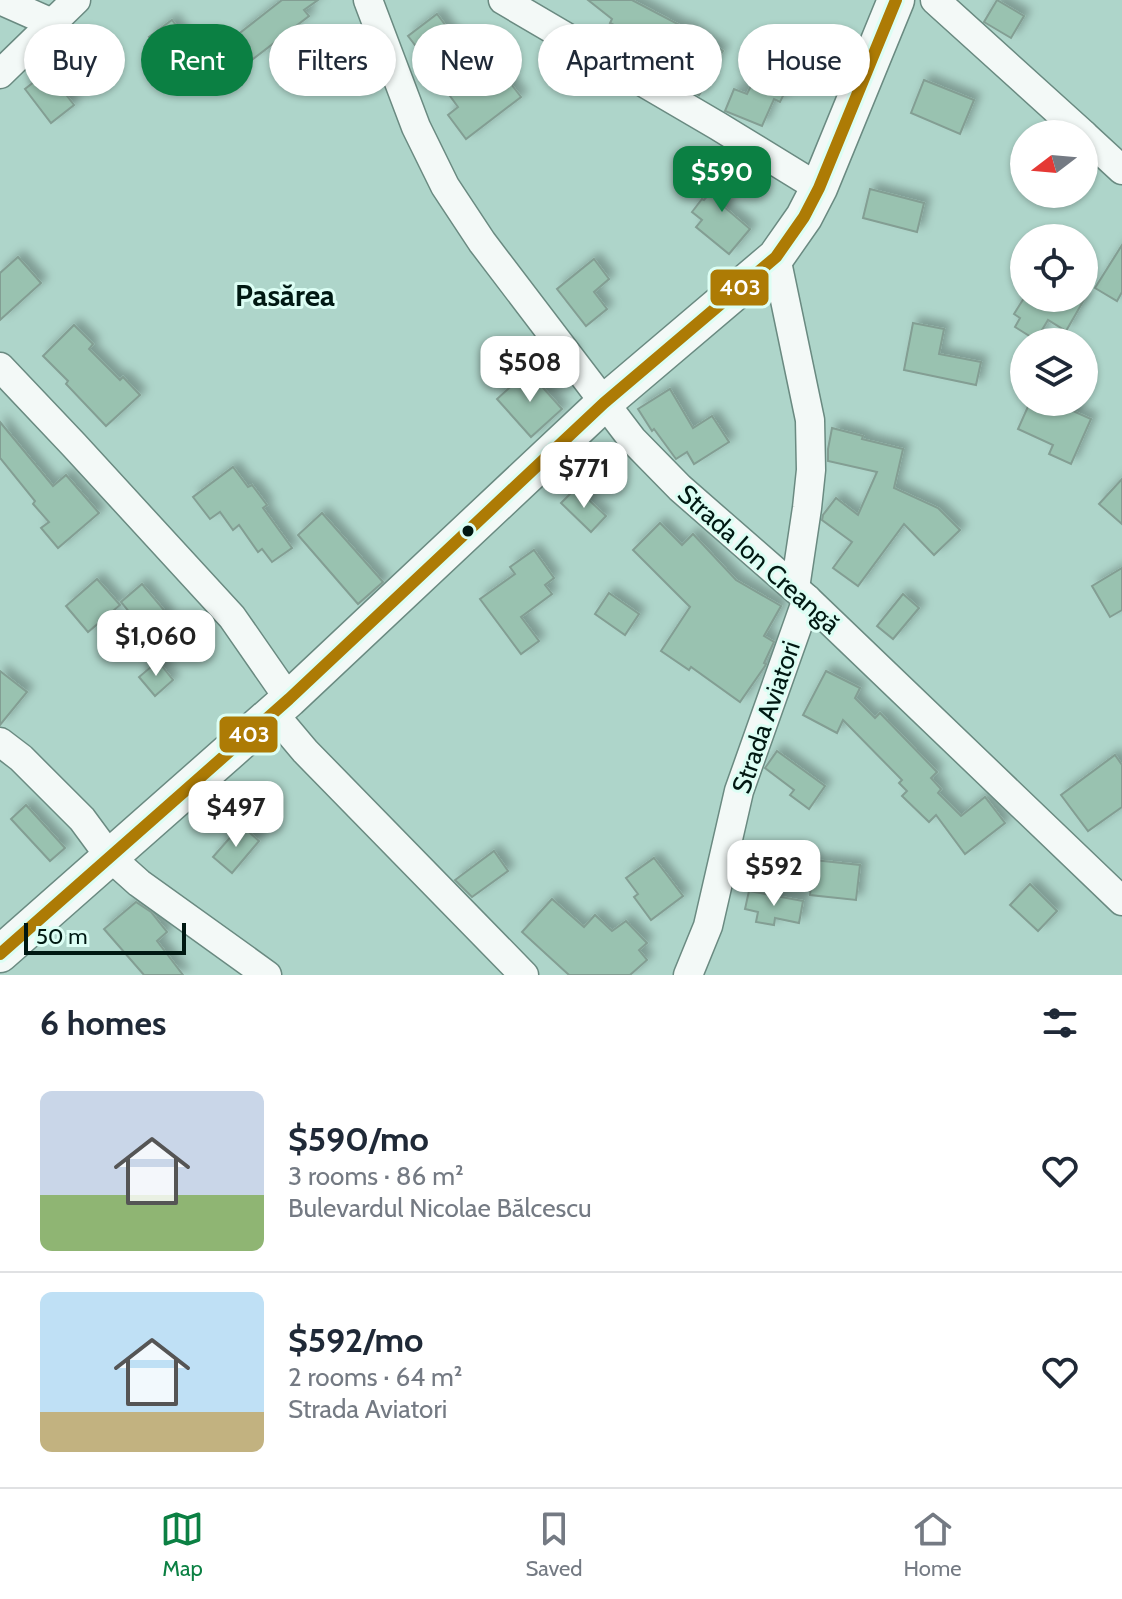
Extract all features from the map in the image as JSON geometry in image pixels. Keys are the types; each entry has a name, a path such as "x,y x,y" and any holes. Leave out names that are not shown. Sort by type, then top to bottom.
{"main road":[{"path":"0,954 281,706 604,403 776,257 804,217 819,188 896,0"}],"street":[{"path":"0,0 52,23"},
{"path":"0,74 76,0"},
{"name":"Strada Ion Creangă","path":"368,0 416,127 445,186 482,242 632,439 680,488 801,593 1122,901"},
{"path":"503,0 819,188"},
{"path":"935,0 1067,120"},
{"path":"1098,148 1122,170"},
{"name":"Strada Aviatori","path":"688,975 708,926 739,791 801,593 811,470 810,420 776,257"},
{"path":"0,367 232,617 305,751 524,975"},
{"path":"0,742 21,758 82,819 110,857 139,883 267,975"}],"building":[{"path":"282,0 318,0 304,10 309,16 299,24 269,24 269,47 253,59 251,24"},
{"path":"588,0 632,0 677,24 612,24 612,19"},
{"path":"997,0 1024,16 1011,38 984,22"},
{"path":"437,14 444,24 424,24"},
{"path":"924,80 974,100 960,134 911,113"},
{"path":"734,89 738,91 738,96 783,96 780,102 774,99 762,126 725,111"},
{"path":"30,96 67,96 74,105 51,123"},
{"path":"450,96 521,97 466,139 448,115 458,107"},
{"path":"733,166 746,178 723,206 750,229 729,254 696,227 702,220 692,212"},
{"path":"870,189 924,203 917,232 863,218"},
{"path":"1122,245 1122,292 1117,301 1098,290 1098,283"},
{"path":"18,257 41,283 0,320 0,273"},
{"path":"594,259 609,279 594,292 607,309 586,326 557,289"},
{"path":"1077,312 1068,328 1061,328 1048,320 1043,328 1017,328 1020,318 1014,314"},
{"path":"913,323 944,329 939,354 981,362 976,385 904,370"},
{"path":"74,325 93,344 89,349 140,395 106,426 43,356"},
{"path":"528,371 562,409 531,437 497,399"},
{"path":"670,389 693,428 712,416 729,442 694,464 687,452 676,459 638,409"},
{"path":"1024,416 1084,416 1091,419 1071,464 1049,454 1053,445 1018,429"},
{"path":"0,422 53,486 66,475 99,513 58,548 41,528 49,522 0,458"},
{"path":"832,428 903,449 894,488 938,508 960,530 934,555 904,524 858,586 833,568 852,542 822,520 823,515 836,498 858,515 877,472 828,461"},
{"path":"233,467 267,505 263,508 292,548 272,562 262,549 258,552 239,525 233,530 220,512 210,519 193,497"},
{"path":"1122,479 1122,524 1099,504"},
{"path":"576,488 606,516 591,532 561,503"},
{"path":"322,513 383,582 358,604 298,535"},
{"path":"660,523 682,545 693,534 736,580 781,606 764,636 774,642 766,664 740,702 691,667 689,670 661,651 690,607 633,550"},
{"path":"534,550 554,578 545,585 552,594 521,617 539,641 521,654 480,599 515,574 510,567"},
{"path":"1122,568 1122,610 1110,617 1092,586"},
{"path":"97,579 120,605 88,632 66,606"},
{"path":"142,584 169,616 147,634 121,602"},
{"path":"609,593 639,614 625,635 595,614"},
{"path":"903,594 919,608 893,639 877,626"},
{"path":"158,661 173,680 155,696 139,677"},
{"path":"0,671 27,692 0,725"},
{"path":"826,671 860,688 855,698 875,718 880,713 937,772 931,778 941,789 938,793 961,816 985,797 1005,823 965,854 936,815 929,822 902,796 907,791 899,783 902,780 843,720 837,733 803,715"},
{"path":"777,751 825,786 809,809 790,795 794,790 765,768"},
{"path":"1115,755 1122,765 1122,807 1088,831 1061,795"},
{"path":"26,805 65,848 50,861 11,819"},
{"path":"241,825 259,841 232,873 213,857"},
{"path":"494,851 508,871 472,897 455,880"},
{"path":"654,858 683,896 651,920 634,897 638,894 626,878"},
{"path":"814,860 860,865 856,900 810,895"},
{"path":"1030,884 1057,911 1038,931 1010,905"},
{"path":"749,891 803,901 799,923 775,918 774,925 756,922 758,912 745,909"},
{"path":"552,899 584,927 595,915 612,931 626,921 647,943 639,950 647,960 630,975 569,975 522,932"},
{"path":"136,902 151,912 167,932 157,941 183,975 144,975 104,929"}],"transit line":[{"name":"403","path":"0,954 289,699 604,403 776,257 804,217 819,188 896,0"}],"district":[{"name":"Pasărea","path":"285,295"}]}
